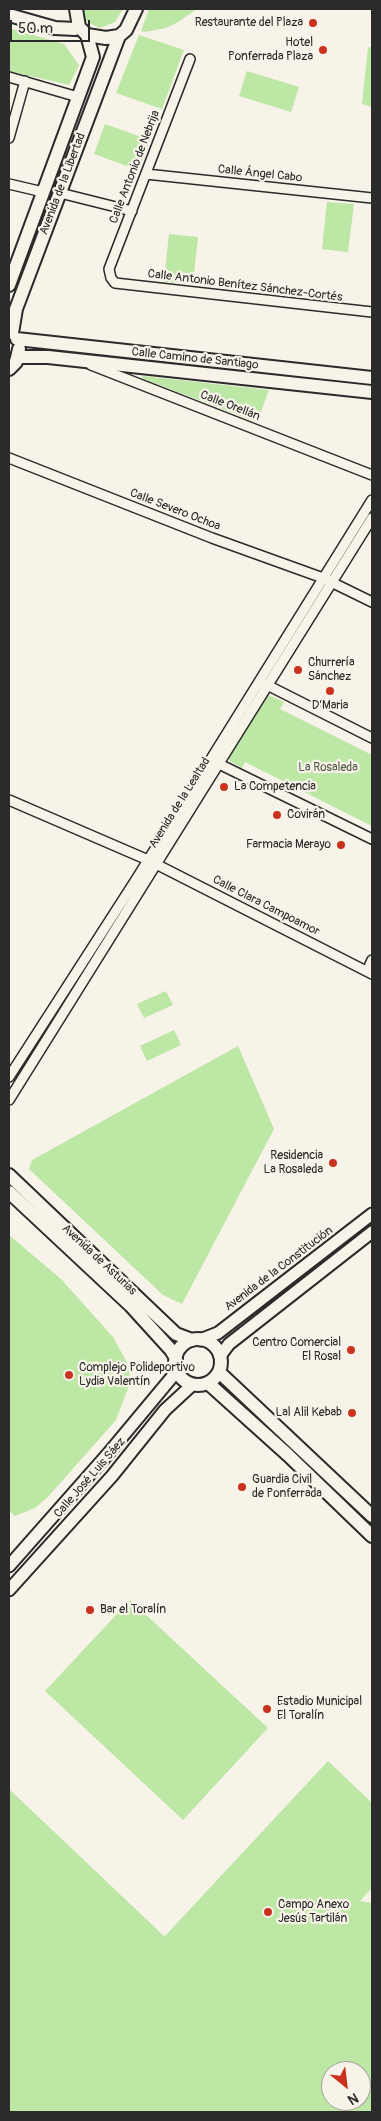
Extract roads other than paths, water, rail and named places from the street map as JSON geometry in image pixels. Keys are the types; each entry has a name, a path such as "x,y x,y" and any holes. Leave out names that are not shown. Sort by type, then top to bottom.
{"main road":[{"name":"Avenida de la Libertad","path":"10,280 93,57 76,9"},
{"name":"Avenida de la Libertad","path":"18,357 20,348 13,334 14,315 119,36 126,30 136,9"},
{"path":"9,15 55,28 83,31 98,38 119,36"},
{"name":"Calle Camino de Santiago","path":"13,334 372,378"},
{"path":"9,369 18,357"},
{"name":"Calle Camino de Santiago","path":"18,357 79,360 372,392"},
{"name":"Avenida de Asturias","path":"9,1175 176,1334 196,1340"},
{"name":"Avenida de Asturias","path":"9,1192 131,1306 171,1350 176,1364"},
{"path":"196,1340 213,1344 220,1356 219,1372 208,1383 200,1386 185,1382 176,1364 181,1347 196,1340"},
{"path":"219,1372 372,1516"},
{"path":"208,1383 288,1455 372,1536"}],"street":[{"name":"Calle Antonio de Nebrija","path":"115,283 111,278 109,270 190,58"},
{"path":"9,77 78,97"},
{"path":"9,138 25,81"},
{"name":"Calle Ángel Cabo","path":"146,174 372,198"},
{"path":"9,184 43,192"},
{"path":"60,192 132,211"},
{"name":"Calle Antonio Benítez Sánchez-Cortés","path":"115,283 372,312"},
{"name":"Calle Orellán","path":"79,360 372,474"},
{"name":"Calle Severo Ochoa","path":"9,458 212,538 323,578 372,602"},
{"name":"Avenida de la Lealtad","path":"9,1100 157,864 259,681 372,500"},
{"name":"Avenida de la Lealtad","path":"9,1077 148,860 268,686 372,518"},
{"path":"259,681 372,738"},
{"path":"215,761 372,839"},
{"name":"Avenida de la Lealtad","path":"9,800 148,860"},
{"name":"Calle Clara Campoamor","path":"148,860 369,973"},
{"path":"369,973 372,960"},
{"name":"Avenida de la Constitución","path":"196,1340 218,1333 372,1214"},
{"path":"220,1356 229,1344 372,1232"},
{"name":"Calle José Luis Sáez","path":"9,1566 108,1455 176,1364"},
{"name":"Calle José Luis Sáez","path":"9,1590 112,1476 165,1410 192,1385"}],"place":[{"name":"Restaurante del Plaza","path":"313,23"},
{"name":"Hotel Ponferrada Plaza","path":"323,50"},
{"name":"Churrería Sánchez","path":"298,670"},
{"name":"D’Maria","path":"330,691"},
{"name":"La Competencia","path":"224,787"},
{"name":"Covirán","path":"277,815"},
{"name":"Farmacia Merayo","path":"341,845"},
{"name":"Residencia La Rosaleda","path":"333,1163"},
{"name":"Centro Comercial El Rosal","path":"351,1350"},
{"name":"Complejo Polideportivo Lydia Valentín","path":"69,1375"},
{"name":"Lal Alil Kebab","path":"352,1413"},
{"name":"Guardia Civil de Ponferrada","path":"242,1487"},
{"name":"Bar el Toralín","path":"90,1610"},
{"name":"Estadio Municipal El Toralín","path":"267,1709"},
{"name":"Campo Anexo Jesús Tartilán","path":"268,1912"}],"park label":[{"name":"La Rosaleda","path":"328,768"}]}
